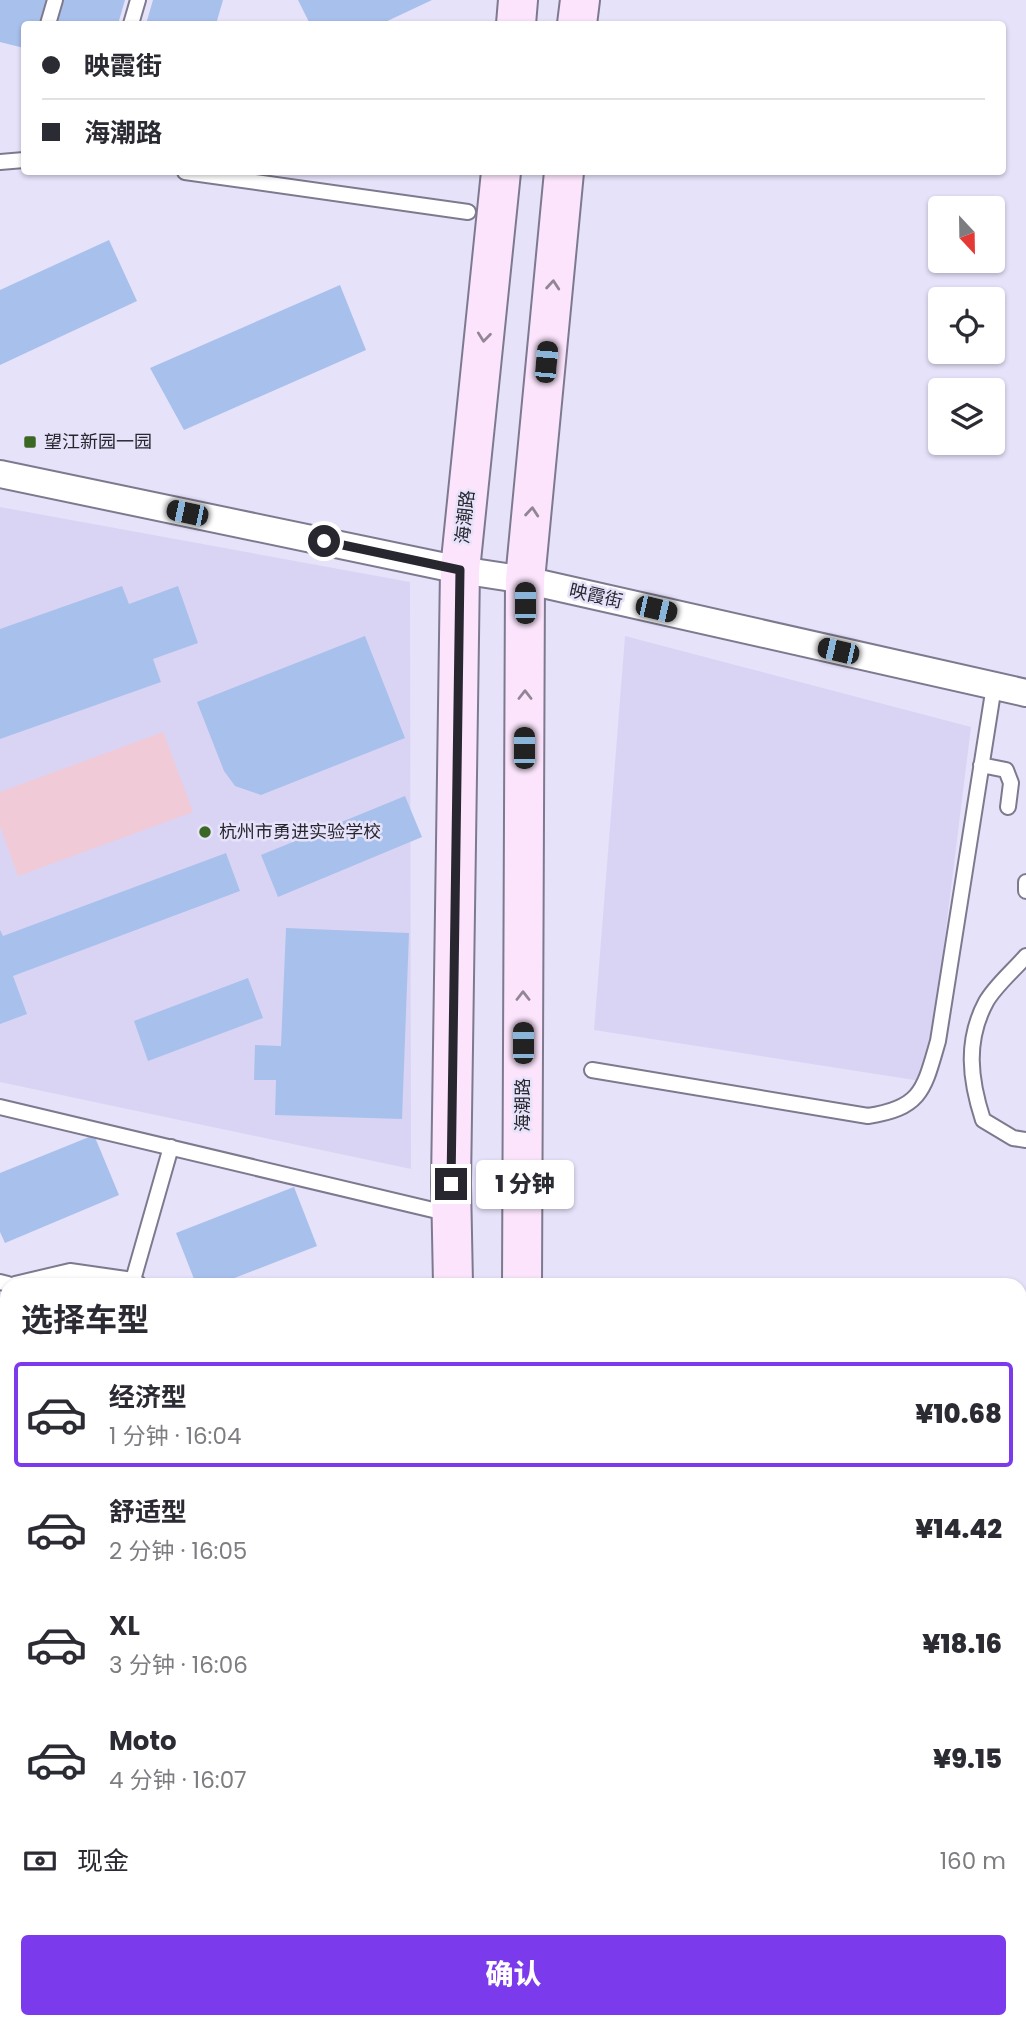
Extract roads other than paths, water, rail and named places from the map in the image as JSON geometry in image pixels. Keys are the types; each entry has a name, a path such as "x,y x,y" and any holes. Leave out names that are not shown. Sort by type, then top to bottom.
{"main road":[{"path":"516,21 518,0"},
{"path":"578,21 580,0"},
{"name":"海潮路","path":"453,1278 451,1214 460,570 501,175"},
{"name":"海潮路","path":"522,1278 525,580 564,175"}],"street":[{"name":"映霞街","path":"0,474 460,570 525,580 1026,693"}],"lane":[{"path":"49,21 55,0"},
{"path":"132,21 138,0"},
{"path":"0,162 21,160"},
{"path":"206,175 468,212"},
{"path":"592,1070 868,1116 895,1112 924,1089 938,1041 994,686"},
{"path":"981,765 1006,769 1011,783 1008,807"},
{"path":"1026,882 1026,891"},
{"path":"1026,957 986,1002 970,1049 973,1091 983,1120 1013,1138 1026,1140"},
{"path":"0,1107 451,1214"},
{"path":"137,1278 171,1147"},
{"path":"44,1278 70,1271 112,1278"}],"place":[{"name":"望江新园一园","path":"30,442"},
{"name":"杭州市勇进实验学校","path":"205,832"}]}
